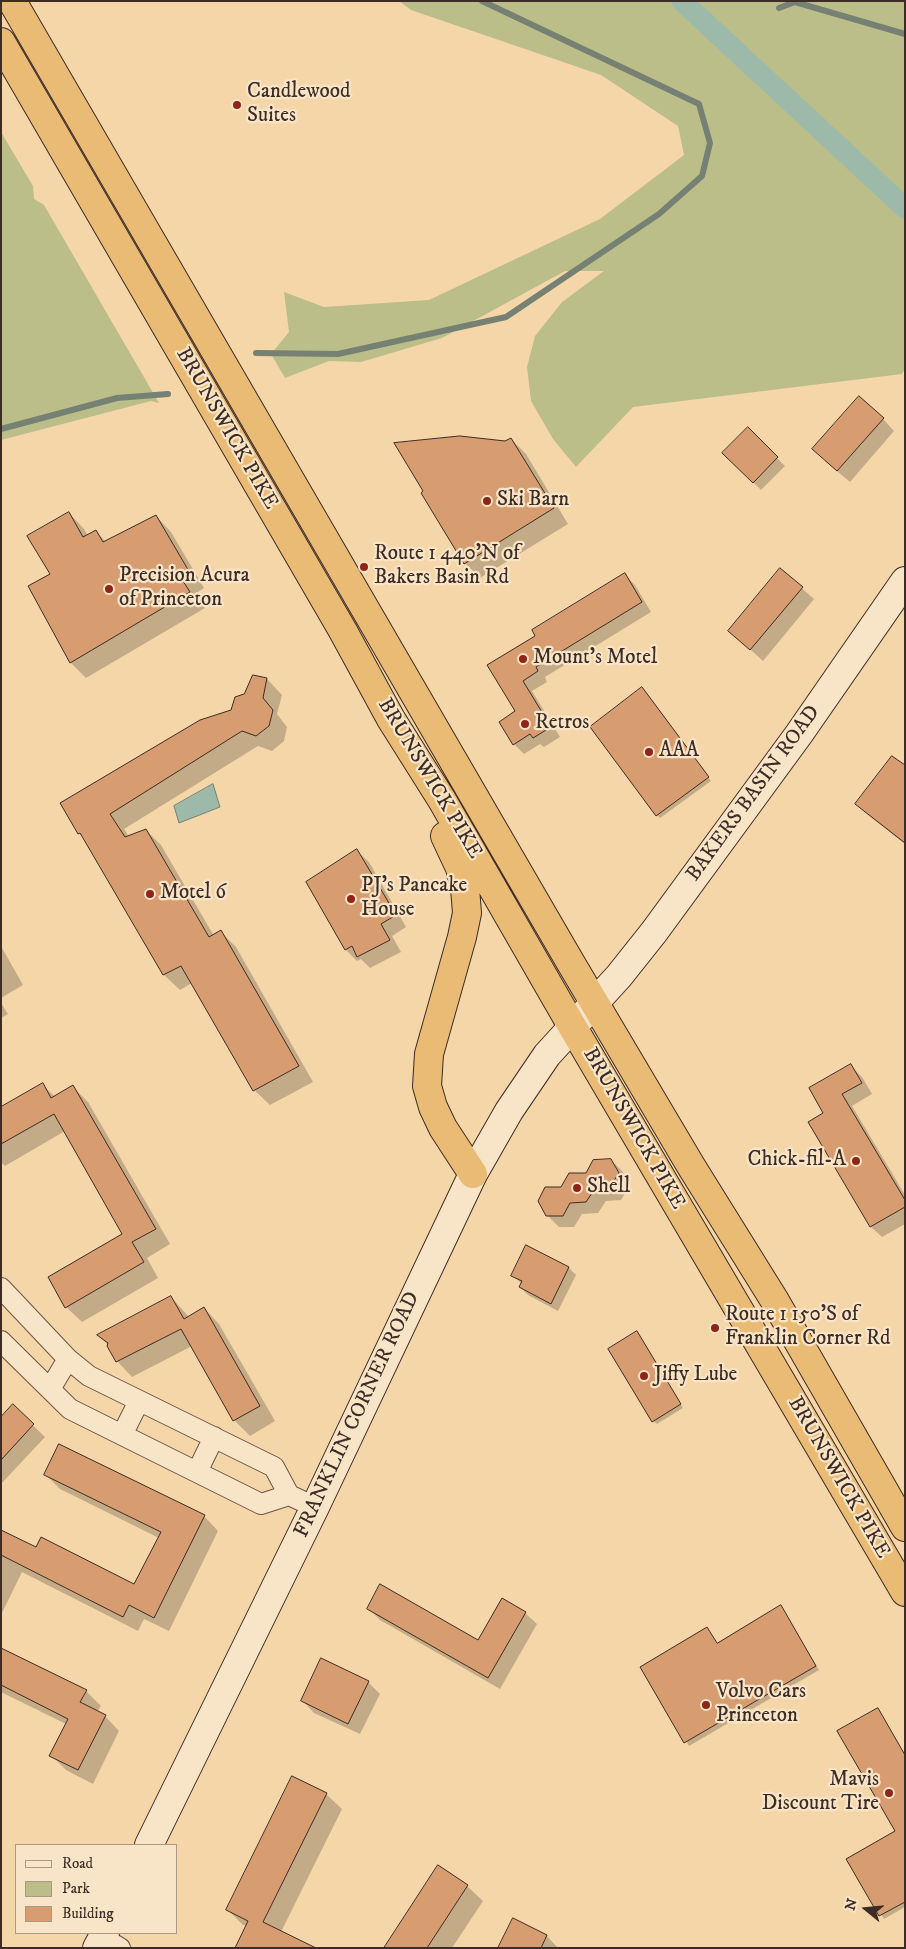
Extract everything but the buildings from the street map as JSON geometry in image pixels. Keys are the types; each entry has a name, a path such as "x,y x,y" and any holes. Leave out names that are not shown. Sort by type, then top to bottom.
{"highway":[{"name":"BRUNSWICK PIKE","path":"12,1 480,808 686,1158 775,1300 905,1527"},
{"name":"BRUNSWICK PIKE","path":"1,42 343,631 391,719 442,800 572,1026 905,1592"},
{"path":"391,719 460,868 465,888 467,907 465,925 432,1039 427,1077 430,1094 438,1117 473,1174"}],"main road":[{"name":"BAKERS BASIN ROAD","path":"595,1002 619,976 660,924 799,734 905,581"},
{"name":"FRANKLIN CORNER ROAD","path":"149,1844 315,1507 473,1174 541,1063 595,1002"}],"street":[{"path":"1,1288 68,1359 89,1376 274,1467 289,1495 315,1507"},
{"path":"1,1341 70,1409 261,1504 289,1495"},
{"path":"50,1389 68,1359"},
{"path":"122,1434 139,1401"},
{"path":"197,1472 214,1437"}],"green space":[{"path":"399,1 905,1 905,369 902,374 633,407 576,467 553,439 531,401 527,367 535,336 562,302 604,271 565,271 442,338 361,362 329,361 285,378 271,354 289,332 284,292 324,307 429,300 600,219 684,155 678,126 601,75 411,10"},
{"path":"1,132 33,186 34,199 44,205 159,403 151,401 1,440"}],"shaded area":[{"path":"213,784 220,807 179,823 174,806"}],"waterway":[{"path":"256,353 338,354 506,317 659,214 702,176 710,143 699,104 482,1"},
{"path":"682,1 905,208"},
{"path":"779,8 795,2 905,34"},
{"path":"1,429 117,398 168,394"}],"place":[{"name":"Candlewood Suites","path":"237,105"},
{"name":"Ski Barn","path":"487,501"},
{"name":"Route 1 440'N of Bakers Basin Rd","path":"364,567"},
{"name":"Precision Acura of Princeton","path":"109,589"},
{"name":"Mount's Motel","path":"523,659"},
{"name":"Retros","path":"525,724"},
{"name":"AAA","path":"649,752"},
{"name":"Motel 6","path":"150,894"},
{"name":"PJ's Pancake House","path":"351,899"},
{"name":"Chick-fil-A","path":"856,1161"},
{"name":"Shell","path":"577,1188"},
{"name":"Route 1 150'S of Franklin Corner Rd","path":"715,1328"},
{"name":"Jiffy Lube","path":"644,1376"},
{"name":"Volvo Cars Princeton","path":"706,1705"},
{"name":"Mavis Discount Tire","path":"889,1793"}]}
